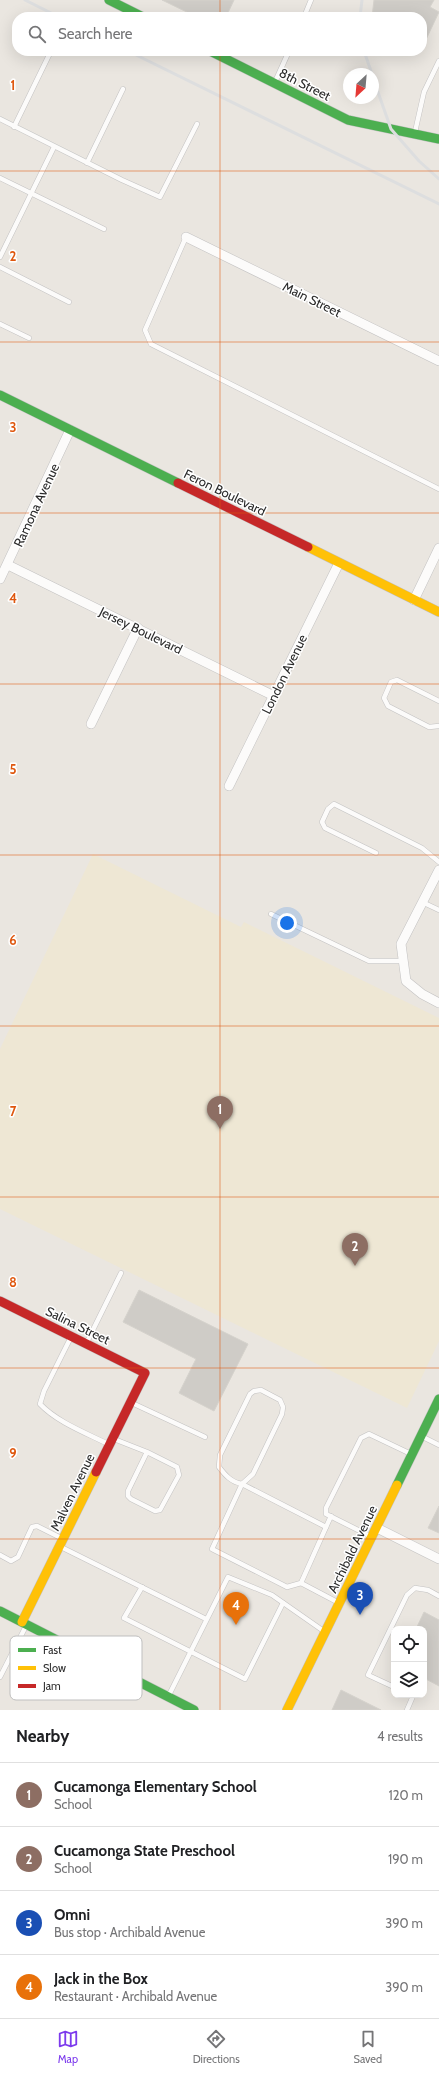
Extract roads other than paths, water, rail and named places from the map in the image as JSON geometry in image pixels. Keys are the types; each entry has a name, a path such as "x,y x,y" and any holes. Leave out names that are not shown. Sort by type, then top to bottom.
{"street":[{"path":"109,0 133,12"},
{"name":"8th Street","path":"220,56 348,120 439,139"},
{"name":"Main Street","path":"186,237 439,361"},
{"name":"Feron Boulevard","path":"0,395 439,612"},
{"name":"Ramona Avenue","path":"0,579 8,565 70,430"},
{"path":"414,600 439,548"},
{"name":"London Avenue","path":"229,786 338,562"},
{"name":"Jersey Boulevard","path":"8,565 274,696"},
{"path":"91,724 138,628"},
{"path":"439,870 401,944 406,981 422,994 439,1003"},
{"name":"Salina Street","path":"0,1301 145,1373"},
{"name":"Malven Avenue","path":"25,1623 61,1542 145,1373"},
{"name":"Archibald Avenue","path":"287,1710 439,1399"},
{"path":"377,1528 439,1559"},
{"path":"0,1611 50,1636"},
{"path":"142,1683 189,1709"}],"lane":[{"path":"306,12 311,0"},
{"path":"14,127 49,56"},
{"path":"275,83 287,56"},
{"path":"415,134 424,92 439,61"},
{"path":"87,163 123,89"},
{"path":"0,119 87,163 160,196 197,124"},
{"path":"0,257 54,147"},
{"path":"0,178 104,229"},
{"path":"186,237 145,330 151,344 439,489"},
{"path":"0,267 69,302"},
{"path":"0,324 29,338"},
{"path":"439,701 397,680 391,682 384,698 388,706 429,727 439,726"},
{"path":"376,853 325,828 322,822 328,809 334,804 422,848 439,862"},
{"path":"422,902 439,910"},
{"path":"271,914 369,961 403,960"},
{"path":"86,1344 121,1273"},
{"path":"71,1336 44,1391 40,1404 60,1419 111,1442 148,1452 177,1467 179,1471 166,1500 160,1510 155,1511 130,1499 128,1496 128,1491 148,1452"},
{"path":"326,1526 242,1484 226,1476 219,1467 220,1456 250,1394 254,1390 261,1390 280,1400 283,1407 282,1414 253,1474 242,1484 212,1549 288,1587 301,1583 339,1603"},
{"path":"131,1402 205,1437"},
{"path":"372,1537 326,1514 326,1508 361,1438 369,1434 412,1454"},
{"path":"421,1436 439,1445"},
{"path":"301,1583 331,1516"},
{"path":"0,1555 11,1561 18,1557 32,1528 37,1526 61,1542 142,1587 206,1619"},
{"path":"168,1696 228,1577 272,1595 325,1632"},
{"path":"142,1587 124,1618 245,1679 283,1603"},
{"path":"391,1686 368,1675 407,1595 415,1588 428,1590 439,1596"},
{"path":"19,1636 25,1623"},
{"path":"0,1677 10,1655"},
{"path":"407,1710 412,1698"}],"railway":[{"path":"25,0 49,12"},
{"path":"361,12 362,0"},
{"path":"138,56 439,204"},
{"path":"366,56 370,68"},
{"path":"379,95 391,129 419,161 439,179"}],"place":[{"name":"Cucamonga Elementary School","path":"220,1129"},
{"name":"Cucamonga State Preschool","path":"355,1266"},
{"name":"Omni","path":"360,1615"},
{"name":"Jack in the Box","path":"236,1625"}]}
